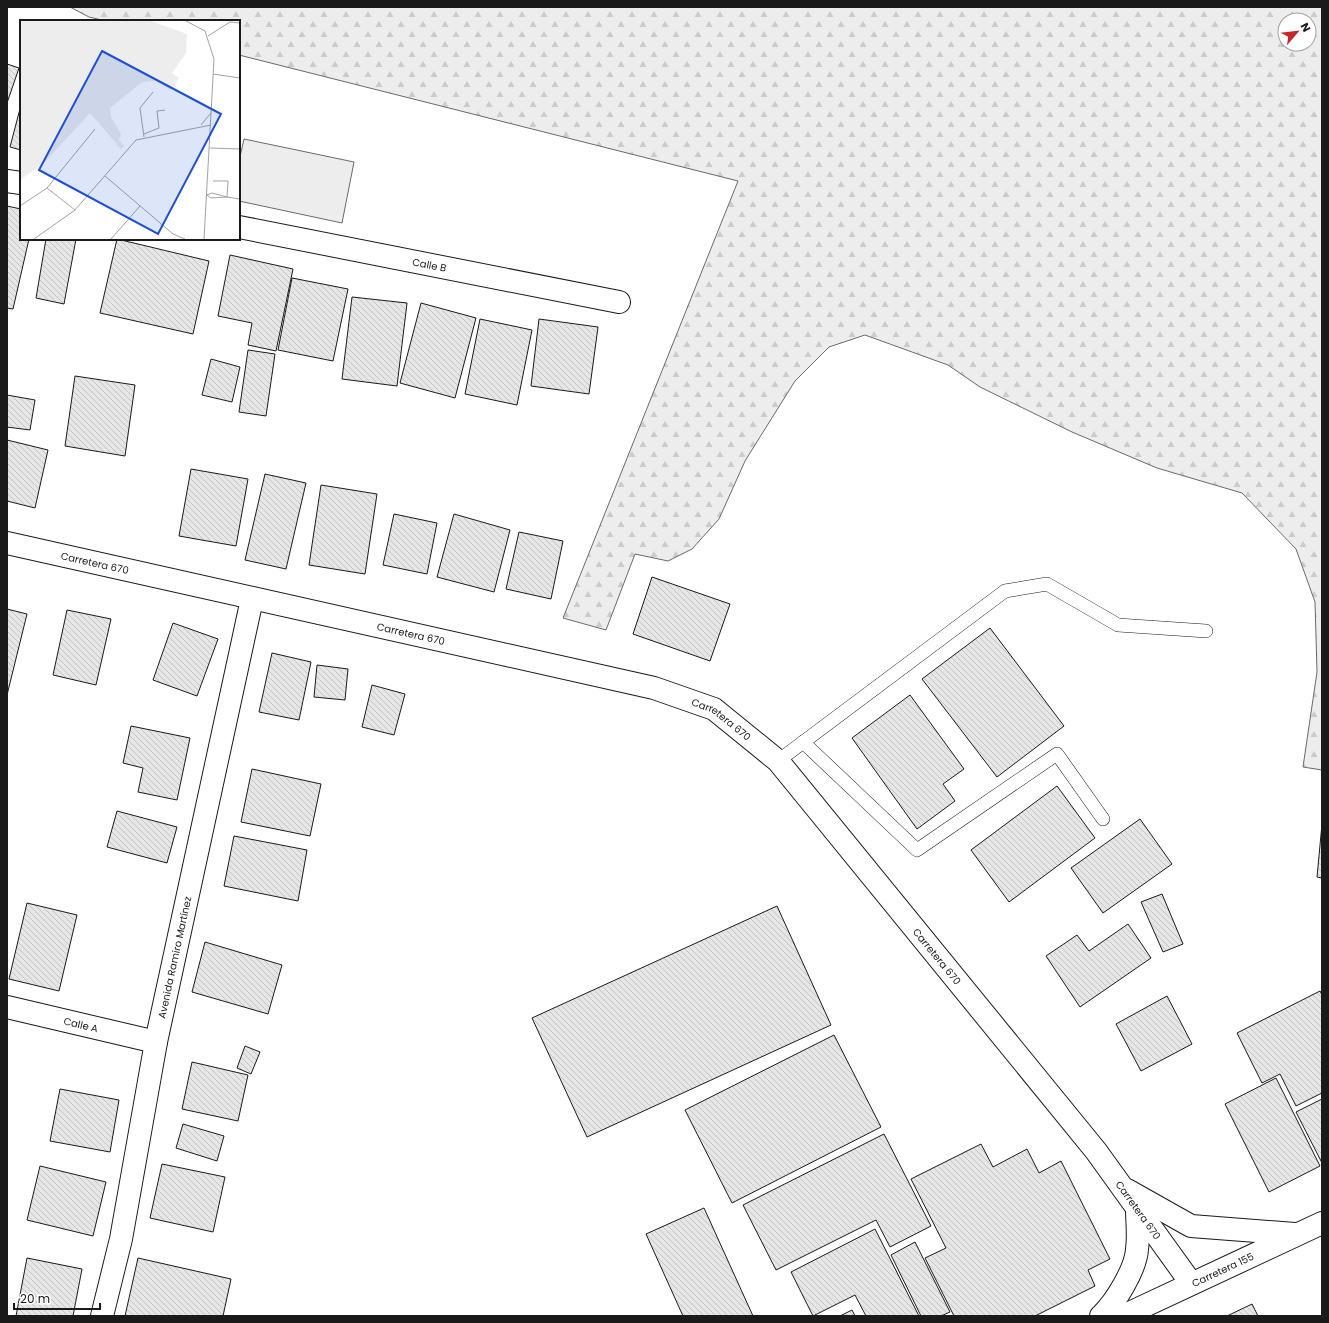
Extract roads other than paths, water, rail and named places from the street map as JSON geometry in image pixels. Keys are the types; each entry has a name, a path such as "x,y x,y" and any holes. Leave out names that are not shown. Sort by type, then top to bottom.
{"street":[{"path":"7,181 20,183"},
{"name":"Calle B","path":"240,227 619,302"},
{"name":"Carretera 670","path":"7,543 654,688 714,709 778,761 1096,1151 1190,1283"},
{"name":"Avenida Ramiro Martínez","path":"102,1316 121,1239 156,1042 252,599"},
{"name":"Calle A","path":"7,1007 156,1042"},
{"path":"1121,1186 1191,1226 1298,1234"},
{"path":"1101,1316 1110,1307 1125,1284 1137,1251 1137,1209"},
{"name":"Carretera 155","path":"1123,1316 1190,1283 1322,1224"}],"lane":[{"path":"778,761 1005,591 1047,584 1118,625 1206,631"},
{"path":"804,742 917,850 1057,754 1104,819"}]}
